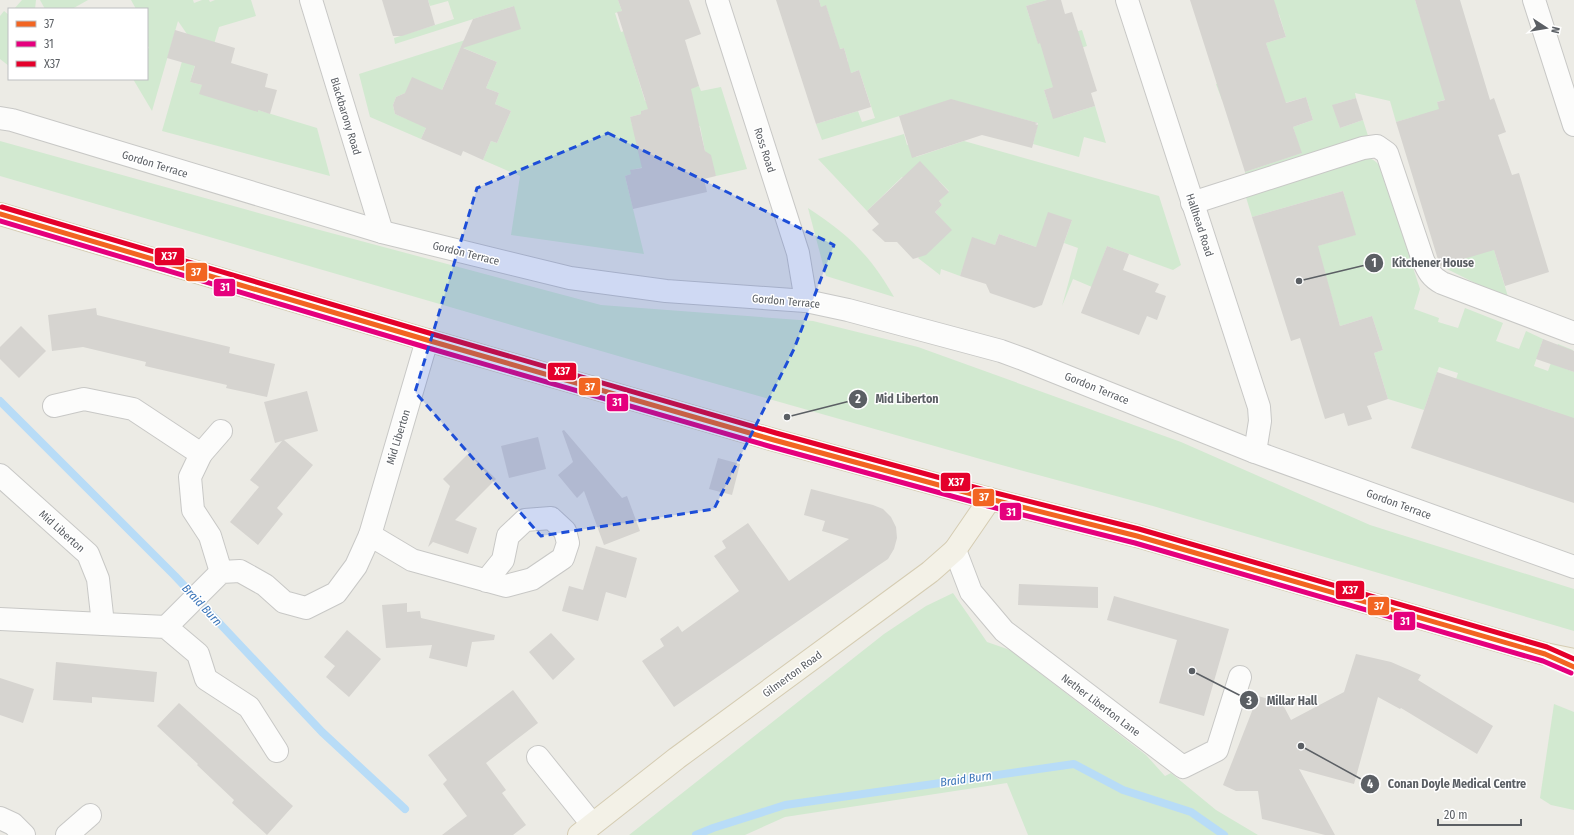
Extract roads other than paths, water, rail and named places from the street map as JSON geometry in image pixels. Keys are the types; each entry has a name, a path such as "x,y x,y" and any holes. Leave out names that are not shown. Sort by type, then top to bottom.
{"main road":[{"path":"0,214 780,442 990,499 1137,536 1545,654 1574,660"},
{"name":"Gilmerton Road","path":"585,830 677,758 924,577 955,550 990,499"},
{"path":"1545,654 1574,666"}],"street":[{"name":"Blackbarony Road","path":"311,0 382,232"},
{"name":"Ross Road","path":"717,0 798,253 806,301"},
{"name":"Hallhead Road","path":"1127,0 1259,407 1260,421 1255,452"},
{"path":"1534,0 1574,125"},
{"name":"Gordon Terrace","path":"0,118 12,120 382,232 570,278 674,291 806,301 842,309 1012,355 1255,452 1574,567"},
{"path":"1192,203 1363,148 1377,146 1387,153 1423,260 1428,272 1434,278 1442,283 1574,333"},
{"name":"Mid Liberton","path":"221,572 240,571 265,585 284,602 306,608 336,593 356,566 370,535 427,340"},
{"path":"54,406 84,399 133,409 201,454"},
{"path":"166,627 221,572 210,536 193,510 190,477 201,454 222,431"},
{"name":"Mid Liberton","path":"0,475 88,554 98,579 103,624"},
{"path":"370,535 412,560 486,581"},
{"name":"Nether Liberton Lane","path":"955,550 971,592 1004,630 1183,767 1218,750 1240,677"},
{"path":"0,619 166,627 198,654 206,679 249,707 277,751"},
{"path":"538,757 585,830"},
{"path":"67,835 90,815"},
{"path":"0,818 13,824 24,835"}],"waterway":[{"name":"Braid Burn","path":"0,401 175,576 322,732 405,809"},
{"name":"Braid Burn","path":"696,835 713,828 785,805 1074,764 1123,790 1191,812 1224,835"}],"place":[{"name":"Kitchener House","path":"1299,281"},
{"name":"Mid Liberton","path":"787,417"},
{"name":"Millar Hall","path":"1192,671"},
{"name":"Conan Doyle Medical Centre","path":"1301,746"}]}
